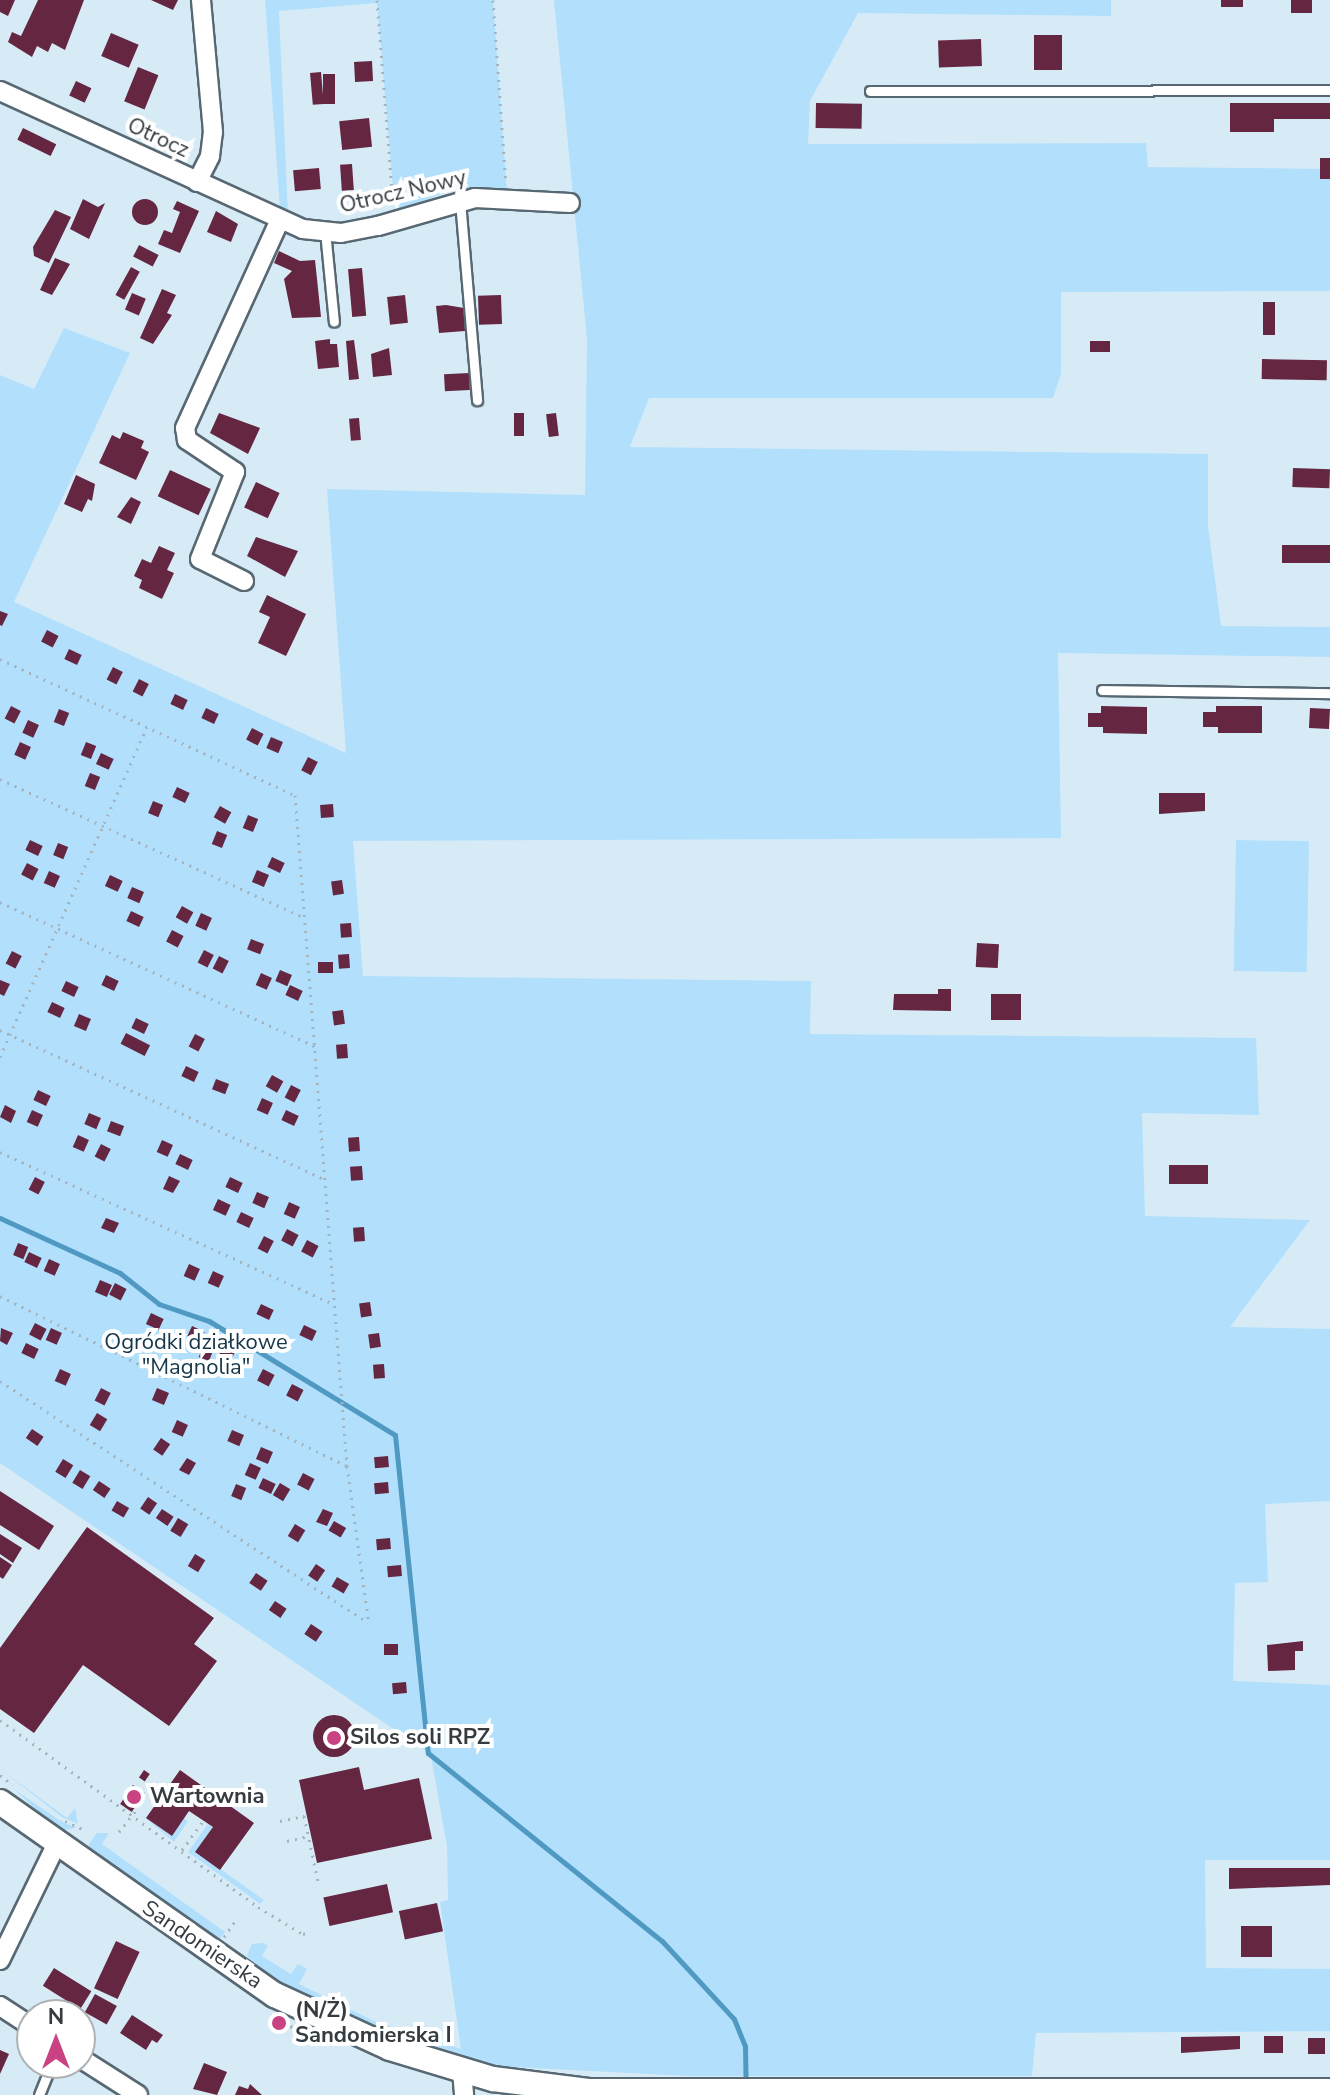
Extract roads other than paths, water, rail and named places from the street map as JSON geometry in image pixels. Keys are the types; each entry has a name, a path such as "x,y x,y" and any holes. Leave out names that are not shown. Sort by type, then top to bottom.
{"street":[{"path":"197,182 210,156 213,132 201,0"},
{"name":"Otrocz","path":"0,91 288,224"},
{"name":"Otrocz Nowy","path":"288,224 325,231 378,226 460,201 570,203"},
{"path":"244,581 200,559 235,472 187,440 185,428 288,224"},
{"name":"Sandomierska","path":"0,1802 275,1995 464,2079 556,2089 834,2093 1330,2091"},
{"path":"0,1960 57,1843"},
{"path":"96,2068 138,2095"}],"lane":[{"path":"870,91 1330,90"},
{"path":"460,201 477,400"},
{"path":"325,231 334,322"},
{"path":"1102,690 1330,693"}],"waterway":[{"path":"0,1218 120,1273 159,1304 209,1321 395,1435 428,1753 662,1941 734,2019 745,2046 746,2085"}],"place":[{"name":"Silos soli RPZ","path":"334,1738"},
{"name":"Wartownia","path":"134,1797"},
{"name":"(N/Ż) Sandomierska I","path":"279,2023"}],"park label":[{"name":"Ogródki działkowe \"Magnolia\"","path":"196,1354"}]}
